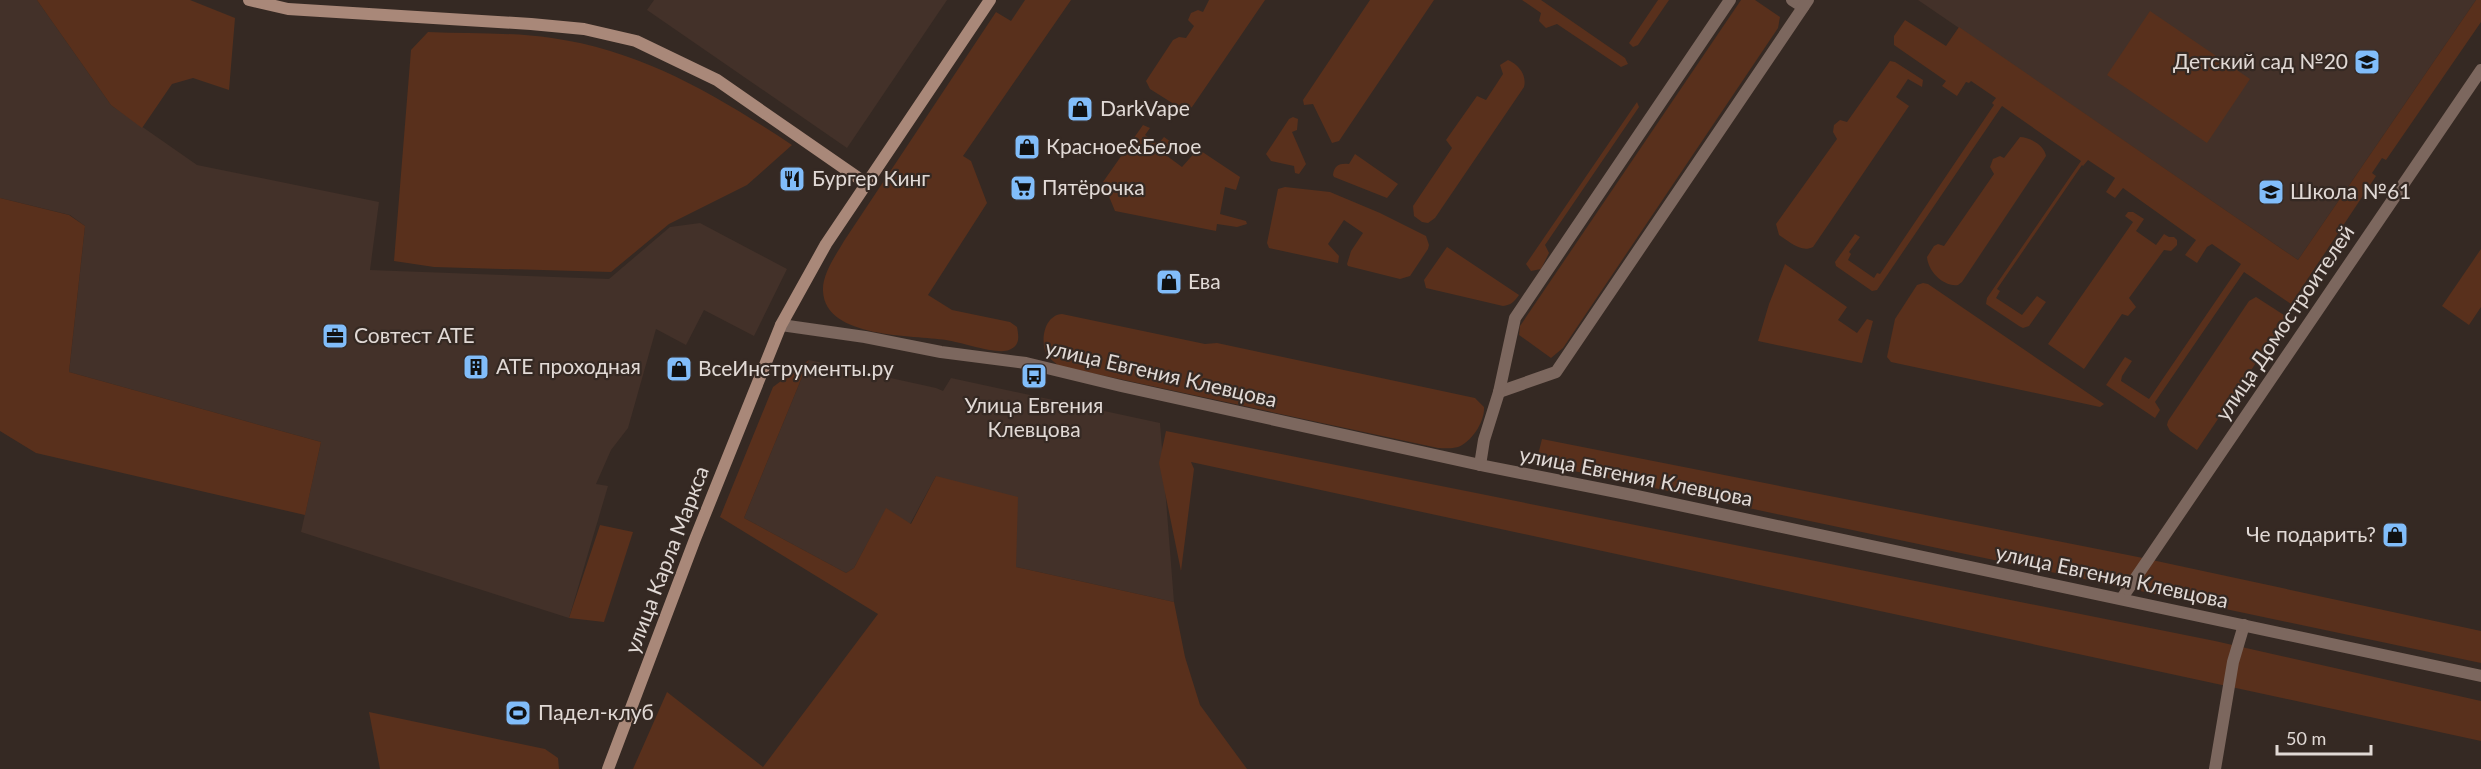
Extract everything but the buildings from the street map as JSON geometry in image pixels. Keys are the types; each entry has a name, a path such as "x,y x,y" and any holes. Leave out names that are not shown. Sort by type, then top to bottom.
{"main road":[{"path":"249,0 288,9 584,29 636,41 717,80 867,184"},
{"name":"улица Карла Маркса","path":"608,769 698,531 782,325 826,244 990,0"}],"street":[{"path":"1480,465 1484,440 1499,392 1515,318 1730,0"},
{"path":"1499,392 1556,372 1805,4 1792,0"},
{"name":"улица Домостроителей","path":"2122,598 2481,70"},
{"name":"улица Евгения Клевцова","path":"782,325 865,337 941,352 1026,363 1480,465 2122,598 2481,676"},
{"path":"2216,769 2233,662 2244,625"}],"shaded area":[{"path":"0,0 37,0 111,105 197,165 379,202 370,270 609,279 670,227 700,223 787,269 754,336 704,310 686,345 656,329 628,428 611,450 596,484 608,486 569,618 301,532 321,442 69,372 85,226 70,215 0,198"},
{"path":"37,0 190,0 235,18 229,90 193,78 172,84 142,128 111,105"},
{"path":"654,0 947,0 847,148 647,10"},
{"path":"1025,0 1071,0 963,156 971,161 987,203 928,295 952,310 1010,322 1017,327 1017,343 1009,350 996,351 946,340 873,332 839,318 828,307 823,291 827,271 834,258 996,12 1011,21"},
{"path":"1209,0 1265,0 1192,107 1185,111 1150,89 1146,81 1173,40 1179,37 1186,38 1194,26 1188,20 1191,13 1198,10 1203,12"},
{"path":"1370,0 1434,0 1339,141 1332,143 1313,104 1304,105 1303,100"},
{"path":"1522,0 1541,0 1625,58 1628,64 1621,67 1557,24 1546,28 1539,21 1541,13"},
{"path":"1658,0 1669,0 1638,45 1633,47 1629,43"},
{"path":"1741,0 1755,0 1780,17 1778,28 1563,348 1551,358 1519,335 1520,326"},
{"name":"Школа №61","path":"1918,0 2476,0 2298,260"},
{"path":"2476,0 2481,0 2481,22 2386,160 2382,158 2372,173 2376,176 2291,304 2244,272 2155,402 2160,410 2155,418 2106,385 2125,357 2132,361 2121,381 2149,399 2241,264 2212,244 2207,247 2197,263 2185,255 2196,240 2123,188 2115,198 2106,192 2115,178 2088,160 2082,165 1997,289 2000,291 1996,298 2022,315 2037,296 2046,302 2029,326 2023,328 2019,326 1986,304 1987,298 2081,161 2002,106 1877,290 1872,291 1836,266 1835,262 1855,234 1860,237 1849,252 1851,254 1848,260 1874,278 1877,273 1880,274 1994,105 1992,103 1996,98 1971,81 1966,82 1957,96 1942,86 1946,81 1894,45 1894,36 1905,20 1946,46 1959,27 2298,260"},
{"path":"2150,11 2250,79 2207,143 2107,75"},
{"path":"428,32 537,36 585,44 617,53 648,64 707,93 792,145 747,185 669,224 611,272 434,267 394,261 411,50"},
{"path":"1508,60 1521,71 1524,87 1435,218 1428,223 1422,222 1414,216 1413,206 1452,148 1446,140 1477,96 1486,100 1503,74 1500,65"},
{"path":"1890,61 1923,80 1922,87 1908,79 1896,97 1909,106 1813,247 1804,249 1796,246 1779,235 1776,224 1837,139 1833,132 1834,125 1840,120 1847,122"},
{"path":"1637,102 1639,107 1545,245 1549,253 1541,269 1531,271 1526,264"},
{"path":"1293,117 1298,119 1297,130 1292,132 1306,164 1299,174 1295,173 1294,166 1271,161 1266,154 1289,119"},
{"path":"1143,125 1150,128 1145,135 1158,144 1164,137 1171,142 1163,153 1182,167 1198,149 1240,177 1236,190 1225,187 1220,214 1246,221 1247,224 1237,227 1217,224 1216,231 1115,211 1103,182"},
{"path":"2020,137 2036,143 2043,149 2046,156 1962,282 1952,285 1942,281 1933,273 1927,257 1934,246 1938,244 1944,246 1994,174 1990,167 1993,159 2000,156 2004,158"},
{"path":"1355,154 1398,184 1387,198 1334,177 1336,167 1340,164 1349,164"},
{"path":"1285,187 1330,192 1380,213 1426,236 1428,249 1410,276 1400,279 1348,266 1351,251 1363,233 1344,220 1328,244 1339,256 1338,263 1269,248 1267,243 1278,189"},
{"path":"0,198 69,215 85,226 69,372 321,442 305,515 36,453 0,431"},
{"path":"2128,212 2133,212 2144,219 2136,231 2156,245 2164,234 2174,237 2177,245 2171,251 2164,250 2129,298 2136,307 2128,316 2122,314 2084,369 2048,344 2133,222 2125,216"},
{"path":"1447,247 1519,295 1512,303 1503,306 1426,288 1424,280"},
{"path":"2481,249 2481,307 2469,325 2442,306"},
{"path":"1785,264 1847,307 1838,320 1857,333 1867,319 1873,321 1862,363 1758,341 1769,304"},
{"path":"1928,284 2104,404 2100,407 1891,362 1887,357 1895,319 1917,285"},
{"path":"2256,297 2287,317 2197,450 2170,431 2168,421 2249,301"},
{"path":"1062,314 1205,344 1217,343 1475,398 1484,407 1484,413 1480,424 1468,441 1458,447 1438,448 1059,366 1046,353 1044,335 1051,319"},
{"path":"809,360 943,391 951,378 1160,423 1174,602 1016,567 936,476 910,524 886,509 854,568 846,573 744,518"},
{"path":"809,360 744,518 846,573 854,568 886,508 911,524 936,476 1018,497 1016,567 1174,602 1185,657 1200,705 1247,769 633,769 667,692 763,767 878,614 720,517 773,387"},
{"path":"1166,431 2215,641 2481,701 2481,741 1191,462 1194,469 1181,571 1159,463"},
{"path":"1542,439 2138,557 2481,631 2481,663 1536,463"},
{"path":"600,525 633,532 604,622 569,618"},
{"path":"369,712 545,749 558,758 559,769 380,769"}],"place":[{"name":"Детский сад №20","path":"2367,62"},
{"name":"DarkVape","path":"1080,109"},
{"name":"Красное&Белое","path":"1027,147"},
{"name":"Бургер Кинг","path":"792,179"},
{"name":"Пятёрочка","path":"1023,188"},
{"name":"Школа №61","path":"2271,192"},
{"name":"Ева","path":"1169,282"},
{"name":"Совтест АТЕ","path":"335,336"},
{"name":"АТЕ проходная","path":"476,367"},
{"name":"ВсеИнструменты.ру","path":"679,369"},
{"name":"Улица Евгения Клевцова","path":"1034,376"},
{"name":"Че подарить?","path":"2395,535"},
{"name":"Падел-клуб","path":"518,713"}]}
